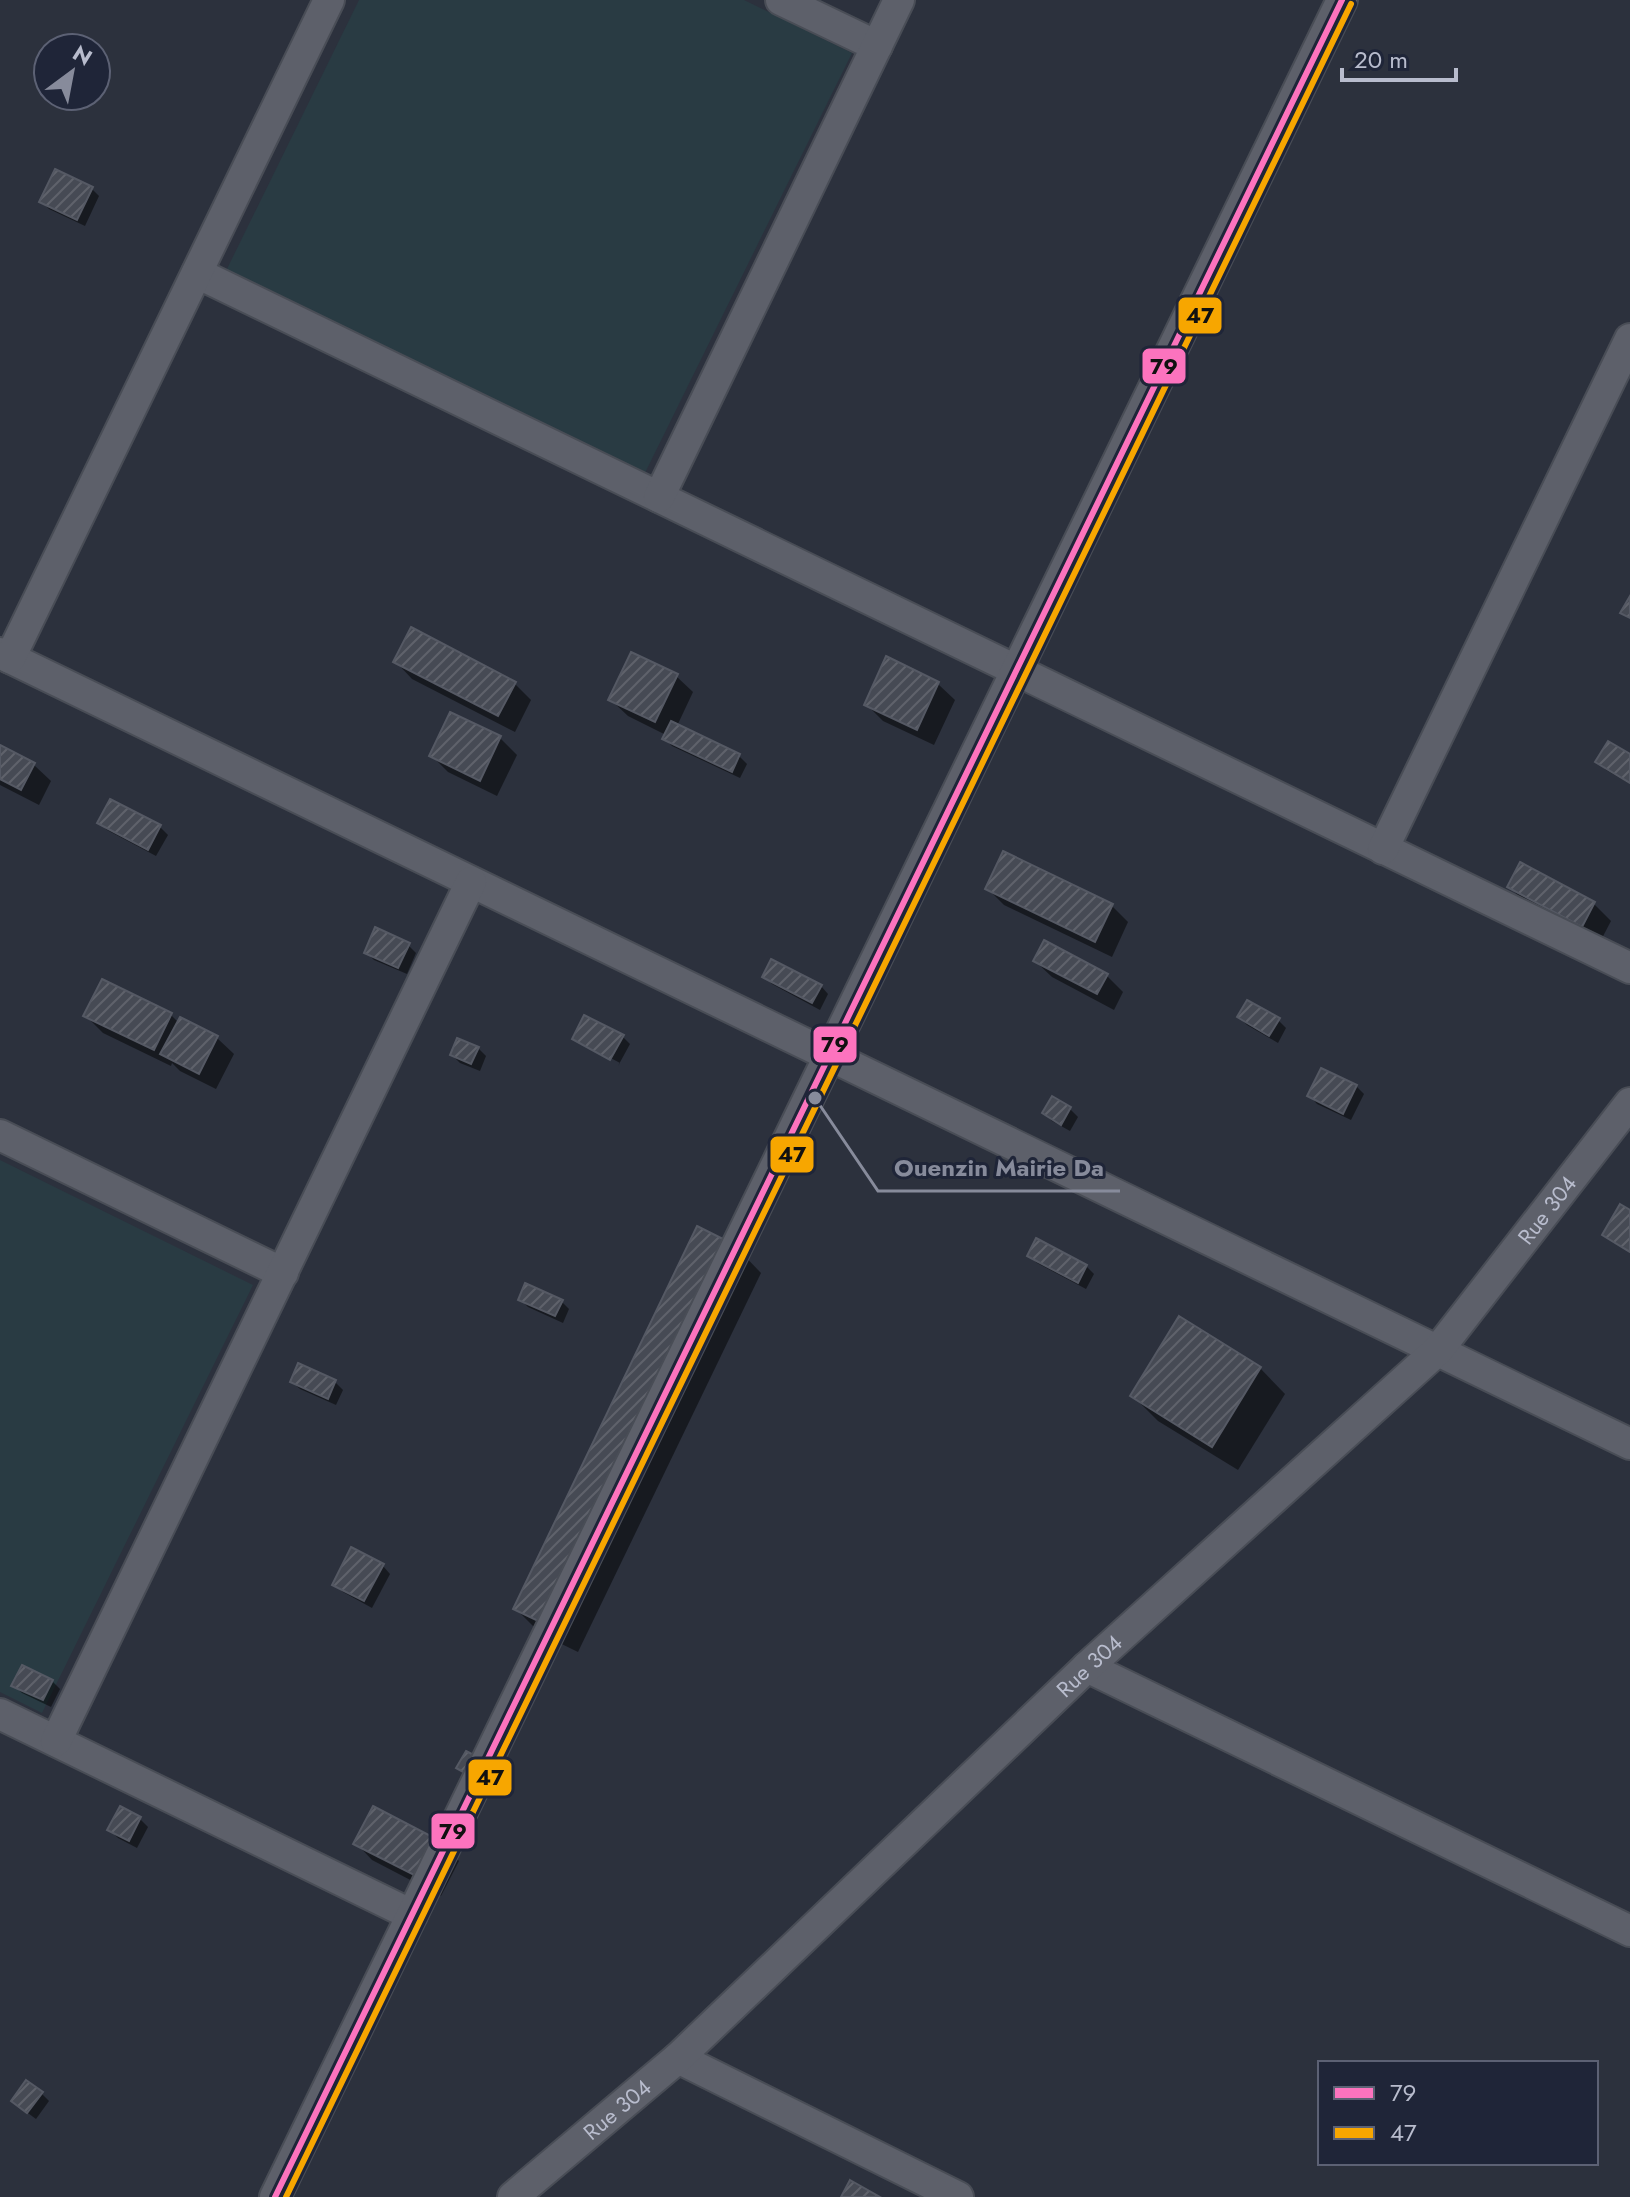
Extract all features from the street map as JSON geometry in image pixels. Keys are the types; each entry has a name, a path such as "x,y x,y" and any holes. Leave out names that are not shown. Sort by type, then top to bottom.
{"street":[{"path":"329,0 197,273 5,656 1630,1444"},
{"path":"781,0 877,46"},
{"path":"659,497 899,0"},
{"path":"275,2197 1342,0"},
{"path":"197,273 1630,968"},
{"path":"1383,849 1630,339"},
{"path":"56,1741 471,882"},
{"name":"Rue 304","path":"513,2197 678,2058 1087,1667 1438,1350 1630,1103"},
{"path":"0,1135 283,1273"},
{"path":"1087,1667 1630,1931"},
{"path":"0,1714 412,1915"},
{"path":"678,2058 958,2197"}],"shaded area":[{"path":"359,0 744,0 852,53 641,481 224,275"},
{"path":"0,1160 253,1285 42,1713 0,1692"}],"building":[{"path":"55,169 93,187 77,220 39,202"},
{"path":"1630,596 1630,618 1620,613"},
{"path":"411,627 516,682 498,716 393,662"},
{"path":"631,652 678,674 655,722 608,700"},
{"path":"886,656 939,682 917,730 864,705"},
{"path":"450,712 501,736 480,781 429,756"},
{"path":"671,721 740,754 732,772 662,739"},
{"path":"1608,741 1630,754 1630,783 1595,762"},
{"path":"0,745 35,763 21,790 0,779"},
{"path":"110,799 161,825 148,850 97,823"},
{"path":"1003,851 1113,904 1095,942 985,889"},
{"path":"1520,862 1595,902 1582,927 1507,887"},
{"path":"375,927 410,943 398,968 364,953"},
{"path":"1044,940 1108,974 1097,994 1033,961"},
{"path":"771,959 822,985 812,1003 762,977"},
{"path":"102,979 172,1013 154,1050 83,1016"},
{"path":"1247,1000 1280,1018 1269,1036 1237,1017"},
{"path":"584,1015 624,1035 610,1060 572,1039"},
{"path":"180,1017 218,1036 199,1074 160,1054"},
{"path":"457,1038 479,1047 471,1064 450,1055"},
{"path":"1321,1068 1357,1085 1343,1114 1307,1096"},
{"path":"1052,1096 1071,1107 1061,1125 1042,1113"},
{"path":"1620,1204 1630,1210 1630,1252 1602,1235"},
{"path":"697,1226 737,1246 553,1628 513,1609"},
{"path":"1036,1238 1087,1265 1078,1283 1027,1256"},
{"path":"525,1283 563,1300 555,1316 518,1300"},
{"path":"1179,1316 1261,1367 1212,1447 1130,1396"},
{"path":"298,1363 336,1380 328,1399 290,1382"},
{"path":"351,1547 384,1564 364,1601 332,1585"},
{"path":"22,1665 53,1680 43,1700 11,1686"},
{"path":"466,1751 485,1761 476,1779 456,1768"},
{"path":"120,1806 141,1817 129,1841 107,1830"},
{"path":"373,1806 444,1843 424,1880 353,1844"},
{"path":"26,2080 43,2092 27,2113 11,2101"},
{"path":"850,2180 880,2197 841,2197"}],"transit line":[{"name":"79","path":"275,2197 1342,0"},
{"name":"47","path":"286,2197 1351,4"}],"place":[{"name":"Ouenzin Mairie Da","path":"815,1098"}]}
